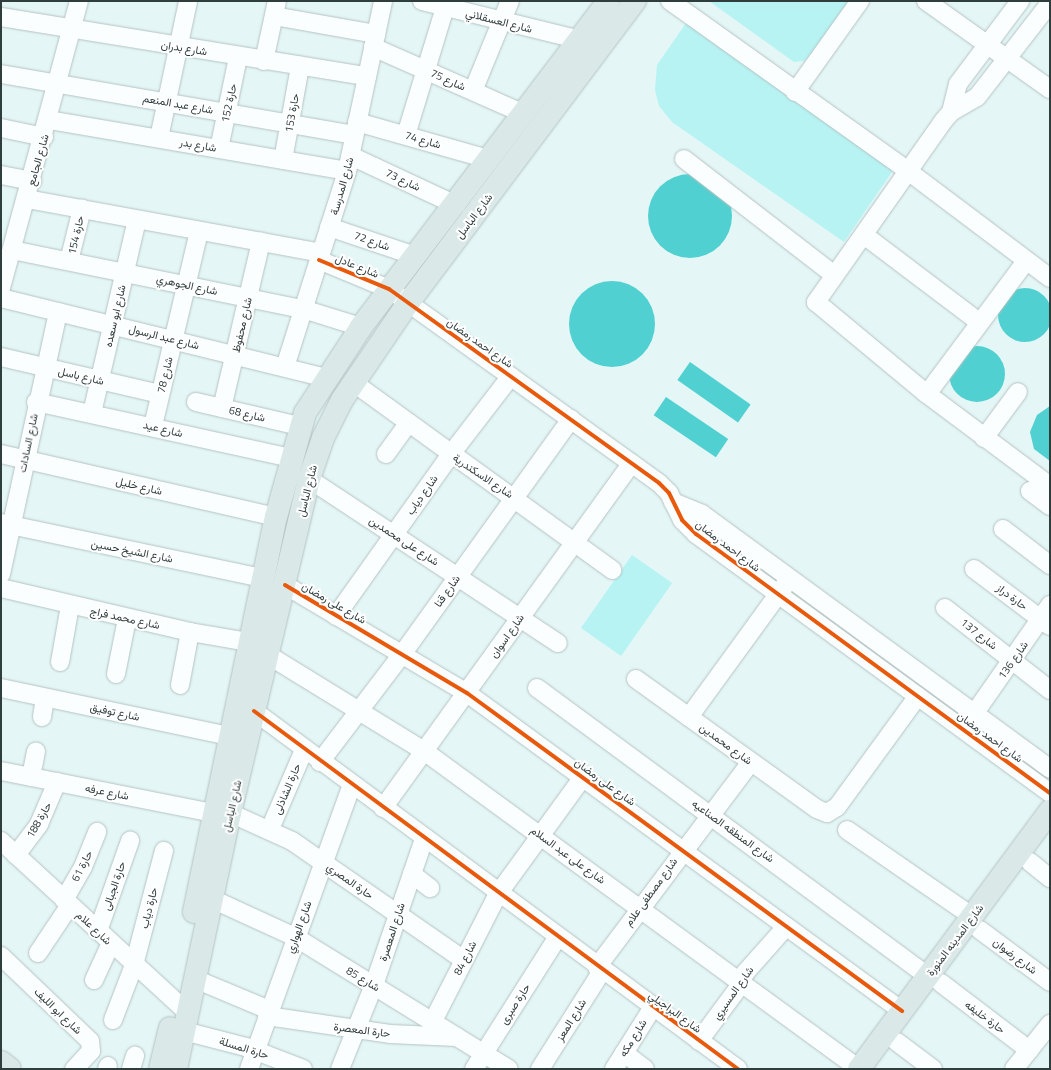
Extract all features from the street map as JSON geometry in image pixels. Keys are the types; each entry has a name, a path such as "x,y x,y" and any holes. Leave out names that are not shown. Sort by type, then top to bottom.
{"main road":[{"name":"شارع الباسل","path":"176,1069 183,1016 221,813 245,709 250,642 276,517 290,458 300,426 326,378 361,326 456,205 488,159 574,43 608,1"},
{"name":"شارع الباسل","path":"160,1069 183,1016 195,979 212,899 229,736 245,709 268,655 310,479 323,438 354,382 408,303 635,1"},
{"path":"574,43 591,59"},
{"name":"شارع المدينه المنورة","path":"876,1069 897,1042 935,980 977,923 1050,811"},
{"name":"شارع المدينه المنورة","path":"977,923 1030,862 1050,835"},
{"name":"شارع المدينه المنورة","path":"859,1069 902,1011 935,980"}],"street":[{"name":"شارع الجامع","path":"1,288 10,238 27,199 59,83 79,1"},
{"path":"159,138 187,1"},
{"name":"شارع المدرسة","path":"285,367 349,163 383,1"},
{"name":"شارع العسقلاني","path":"422,1 446,4 574,43"},
{"path":"473,91 504,22 510,1"},
{"path":"670,1 795,92 908,171 1050,278"},
{"path":"795,92 860,1"},
{"path":"926,1 1050,89"},
{"path":"1020,1 958,84 951,112 864,235 832,274 816,305 927,394 1050,486"},
{"path":"406,135 446,4"},
{"path":"951,112 976,97 1050,4"},
{"name":"شارع 75","path":"276,8 374,40 426,70 522,114"},
{"path":"264,61 276,8"},
{"name":"شارع بدران","path":"2,21 367,76"},
{"name":"حارة 152","path":"219,149 238,57"},
{"name":"حارة 153","path":"283,160 300,66"},
{"name":"شارع عبد المنعم","path":"1,74 290,124 356,128"},
{"name":"شارع بدر","path":"49,120 283,160 349,163"},
{"path":"1,128 44,137"},
{"name":"شارع 74","path":"356,128 406,135 488,159"},
{"path":"684,159 832,274"},
{"name":"شارع 73","path":"349,163 456,205"},
{"path":"1,175 32,181"},
{"name":"شارع عادل","path":"27,199 261,242 320,257 389,289"},
{"name":"حارة 154","path":"69,261 82,209"},
{"name":"شارع ابو سعده","path":"92,413 137,220"},
{"name":"شارع 72","path":"329,227 415,256"},
{"name":"شارع 78","path":"153,426 199,231"},
{"path":"864,235 979,322"},
{"name":"شارع الجوهري","path":"10,238 69,261 303,309 361,326"},
{"name":"شارع محفوظ","path":"222,408 261,242"},
{"path":"927,394 979,322 1026,261"},
{"name":"شارع احمد رمضان","path":"389,289 663,486 688,528 1050,793"},
{"name":"شارع عبد الرسول","path":"1,298 235,354 326,378"},
{"name":"شارع السادات","path":"1,574 6,524 24,460 36,402 58,312"},
{"name":"شارع باسل","path":"1,357 160,394"},
{"name":"شارع دياب","path":"336,616 451,454 511,376"},
{"name":"شارع الاسكندرية","path":"354,382 408,424 514,497 612,570"},
{"path":"984,438 1018,392"},
{"name":"شارع عيد","path":"36,402 153,426 290,458"},
{"name":"شارع 68","path":"196,402 300,426"},
{"name":"شارع قنا","path":"320,762 403,653 571,419"},
{"path":"386,454 408,424"},
{"name":"شارع خليل","path":"1,454 276,517"},
{"name":"شارع اسوان","path":"383,808 632,463"},
{"name":"شارع على محمدين","path":"310,479 558,643"},
{"path":"1030,492 1050,506"},
{"name":"شارع احمد رمضان","path":"673,502 702,514 1050,769"},
{"name":"شارع الشيخ حسين","path":"6,524 263,578"},
{"path":"1003,529 1050,564"},
{"name":"حارة دراز","path":"974,569 1047,617"},
{"path":"689,717 789,578"},
{"name":"شارع على رمضان","path":"285,585 336,616 403,653 467,693 583,777 785,928 902,1011"},
{"name":"شارع محمد فراج","path":"1,588 70,606 190,632 250,642"},
{"path":"60,662 70,606"},
{"name":"شارع 137","path":"945,608 1050,690"},
{"name":"شارع 136","path":"974,714 1047,617"},
{"path":"116,674 127,618"},
{"path":"180,686 190,632"},
{"name":"شارع على عبد السلام","path":"268,655 360,709 424,751 859,1069"},
{"name":"شارع محمدين","path":"636,679 817,809 827,813 837,807 918,696"},
{"name":"شارع توفيق","path":"1,688 229,736"},
{"name":"شارع المنطقه الصناعيه","path":"537,688 935,980"},
{"path":"42,717 45,698"},
{"name":"شارع البراجيلي","path":"245,709 352,785 599,969 738,1069"},
{"name":"حارة الشاذلى","path":"270,829 304,750"},
{"path":"31,777 36,751"},
{"name":"شارع مصطفى علام","path":"599,969 640,908 751,762"},
{"name":"شارع عرفه","path":"1,771 221,813"},
{"name":"شارع 84","path":"433,1021 498,894 583,777"},
{"name":"حارة 188","path":"16,855 39,824 57,782"},
{"name":"شارع الهواري","path":"249,1069 295,937 352,785"},
{"name":"حارة المصري","path":"221,813 270,829 323,862 464,960"},
{"name":"شارع رضوان","path":"848,830 977,923 1050,982"},
{"name":"حارة 61","path":"38,953 67,902 97,832"},
{"name":"شارع المعصرة","path":"340,1069 374,985 424,839"},
{"name":"شارع علام","path":"1,841 134,965 183,1016"},
{"name":"حارة الجبالى","path":"94,980 130,841"},
{"name":"حارة دياب","path":"112,1020 134,965 164,851"},
{"path":"1030,862 1050,878"},
{"path":"412,874 430,888"},
{"name":"شارع 85","path":"212,899 295,937 509,1069"},
{"name":"شارع المسيري","path":"699,1041 742,982 745,973 785,928"},
{"name":"حارة صبرى","path":"474,1069 557,938"},
{"name":"شارع ابو الليف","path":"1,956 90,1041 91,1051 74,1069"},
{"name":"شارع المعز","path":"540,1069 599,969"},
{"name":"حارة المعصرة","path":"195,979 268,1013 357,1030 457,1037"},
{"name":"حارة خليفه","path":"935,980 1030,1050"},
{"name":"شارع مكه","path":"614,1069 653,1007"},
{"name":"حارة المسلة","path":"183,1016 256,1050 303,1069"},
{"path":"1019,1067 1030,1050 1048,1032"},
{"path":"897,1042 933,1069"},
{"path":"624,1053 645,1069"}],"shaded area":[{"path":"709,1 851,1 813,52 804,61 794,62"},
{"path":"691,16 896,166 844,242 672,122 659,106 655,90 657,65"},
{"path":"632,555 672,583 621,656 581,628"}],"water":[{"path":"690,174 706,177 720,186 729,200 732,216 729,232 720,246 706,255 690,258 674,255 660,246 651,232 648,216 651,200 660,186 674,177"},
{"path":"612,281 628,285 642,294 651,308 655,324 651,340 642,354 628,363 612,367 596,363 582,354 573,340 569,324 573,308 582,294 596,285"},
{"path":"1020,288 1030,288 1040,292 1048,300 1052,310 1052,320 1048,330 1040,338 1030,342 1020,342 1010,338 1002,330 998,320 998,310 1002,300 1010,292"},
{"path":"977,346 988,348 997,354 1003,363 1005,374 1003,385 997,394 988,400 977,402 966,400 957,394 951,385 949,374 951,363 957,354 966,348"},
{"path":"690,362 751,404 738,422 677,380"},
{"path":"666,397 728,439 716,457 654,415"},
{"path":"1050,406 1050,461 1034,449 1030,432 1037,415"}],"cycle path":[{"path":"319,260 389,289 659,483 669,493 682,520 696,534 1050,793"},
{"path":"285,585 467,693 902,1011"},
{"path":"254,711 738,1069"}]}
